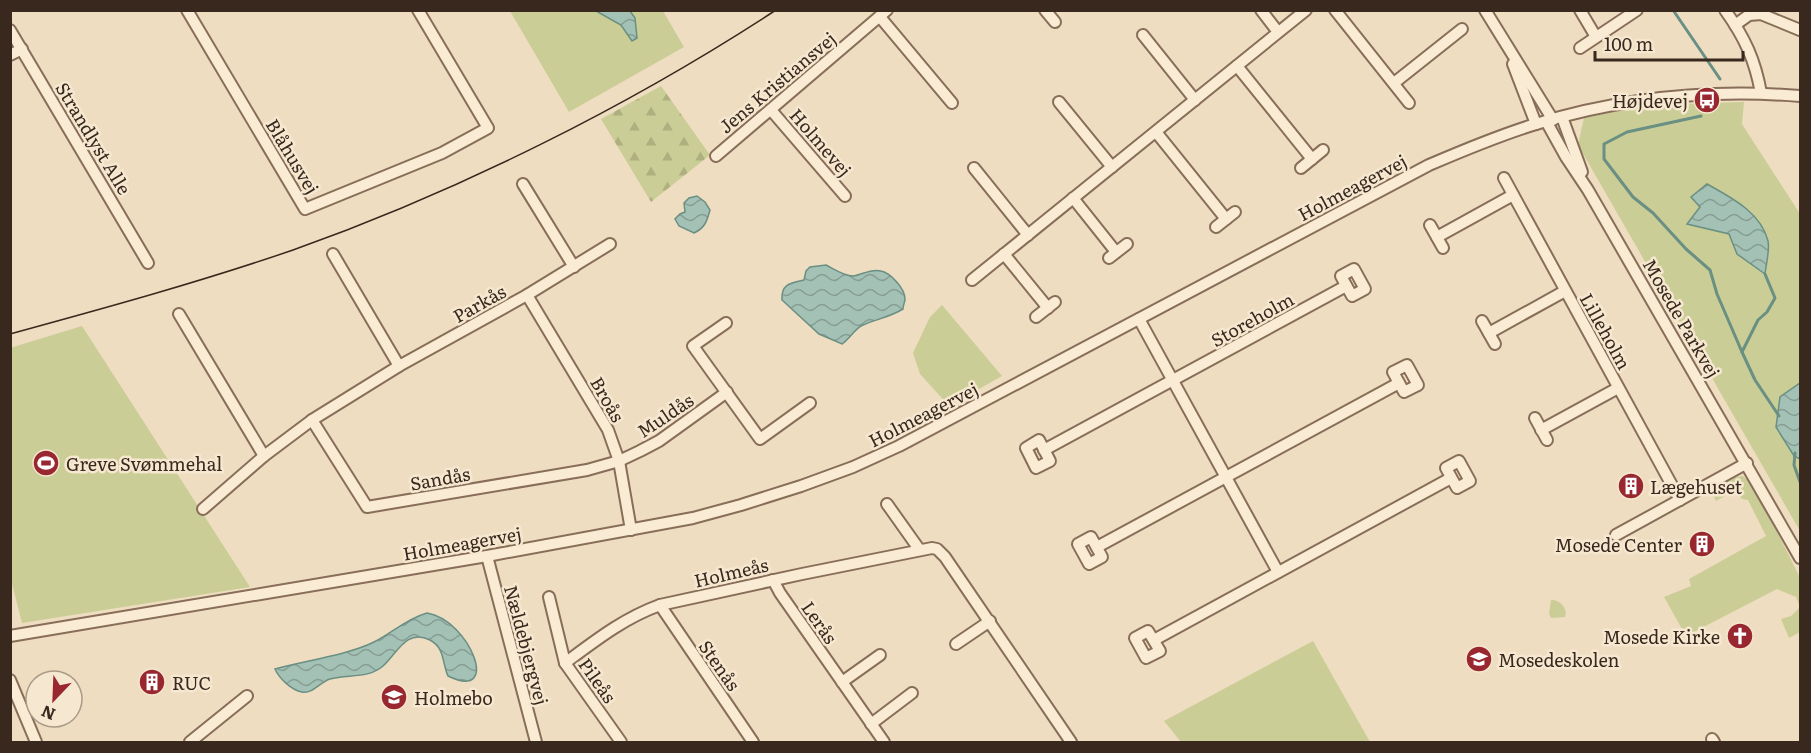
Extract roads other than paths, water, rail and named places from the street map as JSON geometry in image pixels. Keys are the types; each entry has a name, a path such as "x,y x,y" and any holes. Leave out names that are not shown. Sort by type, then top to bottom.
{"street":[{"name":"Blåhusvej","path":"187,10 305,208 442,153 488,128 418,10"},
{"path":"1045,10 1055,22"},
{"path":"1261,10 1278,32"},
{"path":"972,280 1306,10"},
{"path":"1335,10 1409,103"},
{"name":"Mosede Parkvej","path":"1485,10 1536,90 1566,157 1588,189"},
{"path":"1580,10 1596,37"},
{"path":"1580,48 1637,10"},
{"path":"1725,10 1747,44 1757,67 1761,93"},
{"path":"884,14 952,103"},
{"name":"Jens Kristiansvej","path":"716,156 884,14"},
{"path":"1735,25 1749,15 1761,14 1800,30"},
{"path":"1394,83 1461,28"},
{"name":"Strandlyst Alle","path":"10,30 148,263"},
{"path":"1143,35 1195,100"},
{"name":"Mosede Parkvej","path":"1502,39 1527,96 1549,121 1800,558"},
{"path":"10,55 22,49"},
{"path":"1237,66 1312,159"},
{"name":"Holmeagervej","path":"10,636 487,556 631,530 741,505 801,486 899,446 1429,165 1476,145 1549,121 1647,100 1698,95 1761,93 1800,96"},
{"path":"1059,102 1112,167"},
{"name":"Holmevej","path":"771,110 845,196"},
{"path":"1156,132 1230,215 1216,227"},
{"path":"1301,168 1323,150"},
{"path":"974,168 1028,235"},
{"name":"Lilleholm","path":"1504,178 1680,500"},
{"path":"524,184 574,267"},
{"path":"1437,237 1513,195"},
{"path":"1073,198 1112,255 1127,243"},
{"path":"1430,225 1443,248"},
{"name":"Parkås","path":"203,509 264,456 312,420 399,366 527,295 610,244"},
{"path":"333,254 399,366"},
{"path":"1004,254 1051,305 1036,317"},
{"name":"Storeholm","path":"1044,450 1346,286"},
{"name":"Lilleholm","path":"1489,333 1565,291"},
{"name":"Broås","path":"527,295 608,430 619,461 631,530"},
{"path":"179,314 264,456"},
{"path":"1139,319 1278,572"},
{"path":"1482,321 1495,345"},
{"path":"726,323 693,346 759,439 810,403"},
{"path":"1097,547 1399,383"},
{"name":"Lilleholm","path":"1541,430 1618,388"},
{"name":"Muldås","path":"619,461 659,441 726,392"},
{"path":"1534,418 1547,440"},
{"name":"Sandås","path":"312,420 367,507 587,470 619,461"},
{"path":"1616,535 1747,463"},
{"path":"1154,640 1451,478"},
{"path":"887,504 919,549 932,548 942,553 1071,742"},
{"name":"Holmeås","path":"565,663 614,626 660,605 919,549"},
{"name":"Nældebjergvej","path":"487,556 536,742"},
{"name":"Lerås","path":"773,580 884,742"},
{"name":"Pileås","path":"549,597 565,663 621,742"},
{"name":"Stenås","path":"660,605 753,742"},
{"path":"956,644 990,621"},
{"path":"842,682 880,655"},
{"path":"10,680 36,742"},
{"path":"871,724 912,693"},
{"path":"190,742 247,696"}],"water":[{"path":"596,11 630,11 635,18 637,38 632,41 621,25"},
{"path":"1707,184 1744,206 1759,222 1768,241 1765,274 1737,254 1729,234 1687,224 1700,207 1691,197"},
{"path":"697,196 710,210 705,224 694,233 679,226 675,219 685,212 684,203 689,198"},
{"path":"826,265 850,276 874,270 885,272 903,291 905,299 903,309 860,326 842,344 819,334 782,300 782,295 787,285 804,280 806,271 810,267"},
{"path":"1800,383 1800,459 1794,456 1776,427 1780,397"},
{"path":"427,613 442,619 456,629 467,643 474,657 476,669 474,678 464,681 448,676 438,647 435,643 422,637 408,640 383,666 371,673 330,679 306,692 298,691 290,686 282,680 275,669 363,647"}],"waterway":[{"path":"1673,10 1720,79"},
{"path":"1701,116 1627,132 1604,144 1604,159 1633,197 1653,213 1686,249 1710,270 1717,294 1755,380 1779,416"},
{"path":"1742,352 1758,320 1767,312 1775,298 1765,274"},
{"path":"1795,453 1794,465 1800,482"}],"tram line":[{"path":"10,334 258,262 355,227 418,201 542,144 602,113 662,80 776,10"}],"place":[{"name":"Højdevej","path":"1707,100"},
{"name":"Greve Svømmehal","path":"46,463"},
{"name":"Lægehuset","path":"1631,486"},
{"name":"Mosede Center","path":"1702,544"},
{"name":"Mosede Kirke","path":"1740,636"},
{"name":"Mosedeskolen","path":"1479,659"},
{"name":"RUC","path":"152,682"},
{"name":"Holmebo","path":"394,697"}]}
